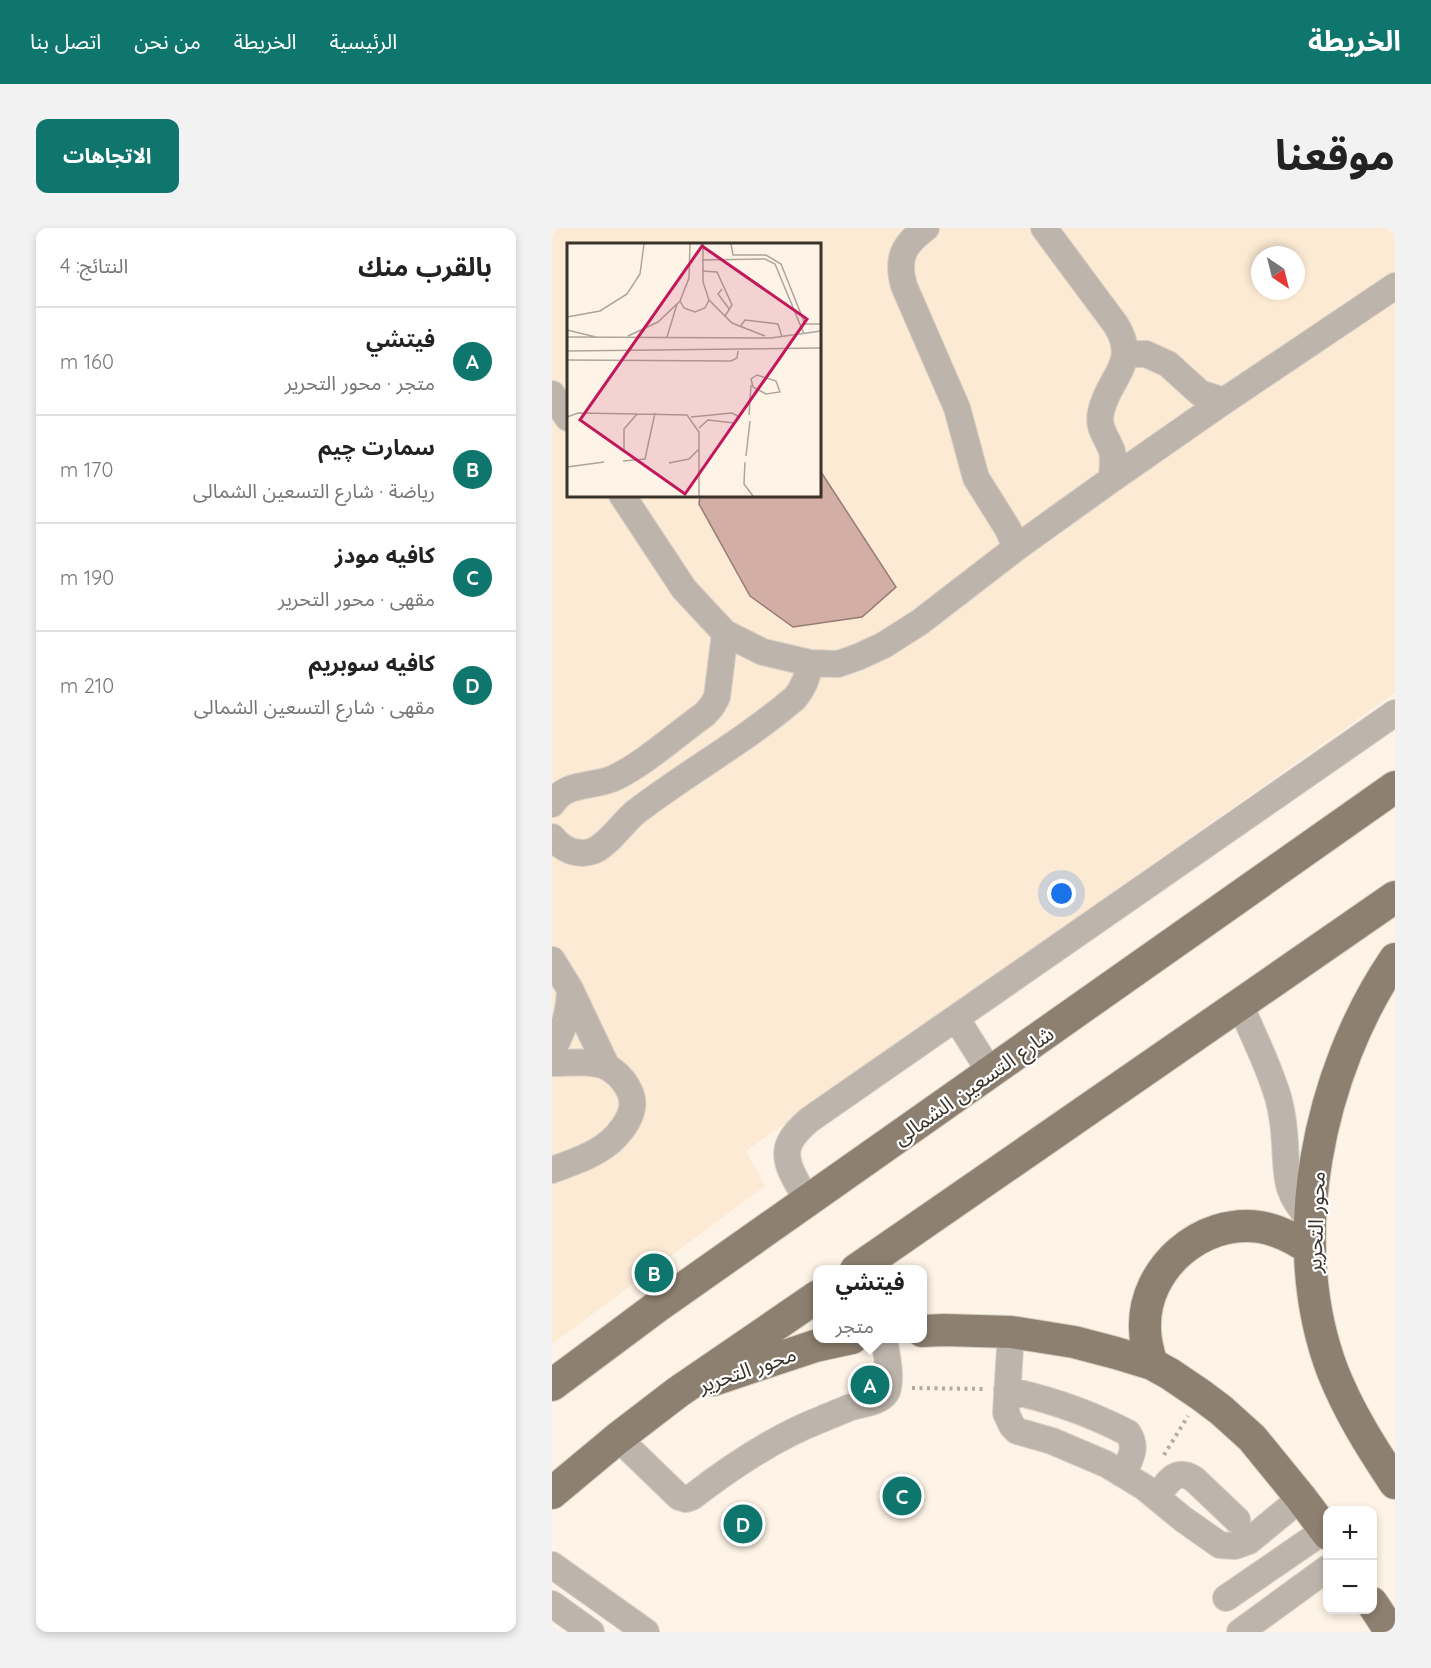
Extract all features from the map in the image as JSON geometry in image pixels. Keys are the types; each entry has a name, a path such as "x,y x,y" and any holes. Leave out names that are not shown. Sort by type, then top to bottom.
{"main road":[{"name":"شارع التسعين الشمالى","path":"552,1385 658,1306 1395,787"},
{"path":"862,1265 1395,897"},
{"name":"محور التحرير","path":"1395,959 1362,1015 1331,1094 1315,1167 1310,1234 1313,1290 1320,1330 1332,1370 1369,1444 1395,1483"},
{"path":"1152,1364 1147,1346 1146,1308 1160,1273 1186,1245 1221,1230 1249,1227 1277,1231 1294,1239 1310,1234"},
{"path":"552,1493 678,1392 813,1299"},
{"path":"927,1331 1011,1332 1074,1342 1152,1364 1201,1395 1252,1438 1317,1520"},
{"name":"محور التحرير","path":"678,1392 829,1343"},
{"path":"1377,1611 1391,1632"}],"street":[{"path":"927,228 915,236 903,253 900,265 901,276 957,408 976,478 1008,529 1016,548"},
{"path":"1044,228 1116,325 1125,344 1123,364 1101,411 1102,432 1113,460 1112,479"},
{"path":"623,496 684,589 725,633 763,652 810,663 838,664 884,645 920,622 1016,548 1112,479 1395,286"},
{"path":"1125,354 1146,354 1168,364 1200,393 1224,401"},
{"path":"552,394 567,416"},
{"path":"644,527 646,496"},
{"path":"552,804 557,796 570,788 591,785 631,768 705,714 717,697 725,633"},
{"path":"552,837 563,848 577,853 592,852 605,843 634,813 795,698 803,688 810,663"},
{"path":"808,1201 791,1171 787,1155 789,1143 809,1120 1395,713"},
{"path":"552,960 570,988 607,1067"},
{"path":"552,1052 569,1011 570,988"},
{"path":"1240,1005 1275,1086 1285,1142 1288,1185 1301,1209 1310,1234"},
{"path":"956,1018 990,1072"},
{"path":"552,1063 588,1063 607,1067 623,1079 632,1096 632,1112 623,1128 609,1142 592,1153 552,1170"},
{"path":"1011,1332 1006,1413 1017,1431 1052,1441 1106,1464 1141,1486 1220,1545 1227,1547 1243,1544 1317,1520"},
{"path":"618,1438 679,1497 686,1499 692,1497 735,1466 786,1436 839,1412 885,1395 889,1386 885,1343"},
{"path":"1007,1390 1077,1410 1128,1433 1133,1440 1141,1486"},
{"path":"1141,1486 1170,1479 1176,1475 1189,1475 1237,1520"},
{"path":"1222,1591 1317,1520"},
{"path":"552,1565 646,1632"},
{"path":"1239,1632 1323,1572"},
{"path":"552,1604 591,1632"}],"path":[{"path":"889,1386 1007,1390"},
{"path":"1141,1486 1201,1395"}],"shaded area":[{"path":"552,228 1395,228 1395,693 746,1151 765,1186 552,1344"}],"building":[{"path":"820,471 896,587 862,617 793,627 750,596 699,504 700,496 820,496"}],"place":[{"name":"سمارت چيم","path":"654,1273"},
{"name":"فيتشي","path":"870,1385"},
{"name":"كافيه مودز","path":"902,1496"},
{"name":"كافيه سوبريم","path":"743,1524"}]}
